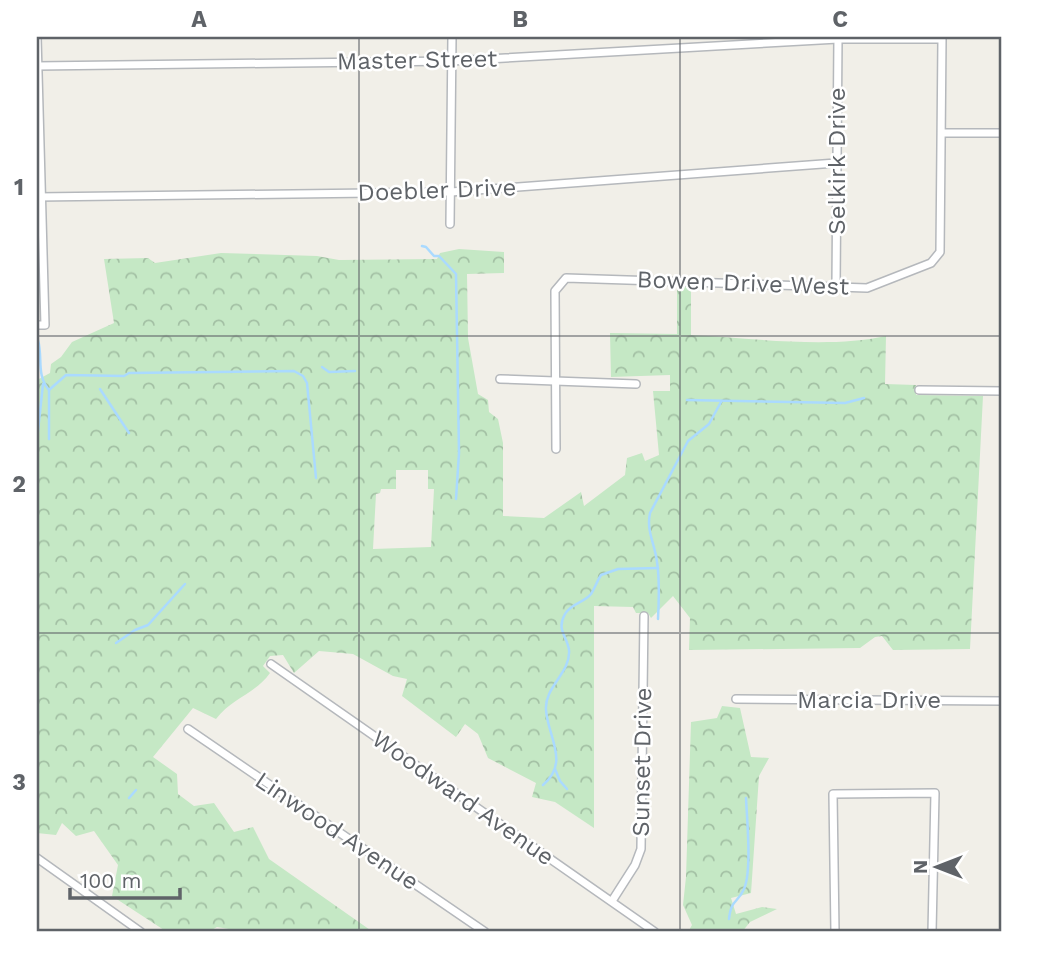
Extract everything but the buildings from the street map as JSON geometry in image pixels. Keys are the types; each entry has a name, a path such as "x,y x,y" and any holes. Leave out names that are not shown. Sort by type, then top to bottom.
{"street":[{"path":"37,37 41,325"},
{"path":"450,224 452,37"},
{"name":"Master Street","path":"37,66 452,61 838,38 942,39 942,133"},
{"name":"Selkirk Drive","path":"836,286 838,38"},
{"path":"942,133 1002,133"},
{"name":"Bowen Drive West","path":"555,380 555,291 566,278 867,288 930,263 940,252 942,133"},
{"name":"Doebler Drive","path":"39,197 451,192 836,163"},
{"path":"499,379 636,384"},
{"path":"555,380 556,449"},
{"path":"919,390 1002,391"},
{"name":"Sunset Drive","path":"612,901 635,865 640,849 644,616"},
{"name":"Woodward Avenue","path":"271,664 655,932"},
{"name":"Marcia Drive","path":"736,699 1002,701"},
{"name":"Linwood Avenue","path":"188,729 485,932"},
{"path":"835,932 833,794 935,793 932,932"},
{"path":"37,859 141,932"}],"green space":[{"path":"459,249 504,252 504,273 467,274 468,338 478,394 488,400 489,412 498,419 503,443 503,516 544,518 581,492 584,506 625,475 627,458 642,453 645,461 659,455 653,391 670,391 670,375 611,377 610,333 677,334 677,287 691,287 691,335 815,342 840,342 886,336 885,384 916,385 916,395 983,396 970,649 893,650 882,636 875,637 860,648 689,650 690,618 673,596 651,618 648,613 636,613 633,607 594,606 594,828 555,802 532,797 536,783 488,758 478,734 465,724 456,737 402,696 407,679 393,676 353,654 319,651 294,673 283,655 270,656 263,666 270,673 264,680 216,719 193,708 153,757 177,774 178,794 194,806 214,803 234,832 253,827 269,859 373,932 246,932 217,927 208,932 167,932 112,896 118,865 94,831 76,836 62,823 56,835 37,833 37,380 50,373 51,364 61,357 72,342 114,323 104,259 148,258 155,263 221,253 317,256 339,260 437,259 440,253","holes":["396,470 428,470 428,489 434,489 431,547 373,549 376,494 380,493 381,489 396,489"]},
{"path":"722,706 740,708 751,757 769,758 759,776 751,893 731,898 736,914 762,907 777,909 750,922 742,932 688,932 692,925 683,905 691,722 717,718"}],"waterway":[{"path":"422,246 434,256 439,256 456,274 459,453 456,499"},
{"path":"38,340 42,378 49,390 49,439"},
{"path":"322,367 329,372 355,371"},
{"path":"49,390 66,375 294,371 303,376 307,383 316,478"},
{"path":"37,440 43,384"},
{"path":"100,389 129,433"},
{"path":"687,400 845,403 864,398"},
{"path":"658,619 659,576 650,532 650,513 688,441 709,424 721,402"},
{"path":"543,785 555,768 555,749 546,702 569,658 562,629 565,614 591,594 601,575 618,569 658,568"},
{"path":"116,643 148,625 185,584"},
{"path":"555,769 567,789"},
{"path":"129,798 136,790"},
{"path":"729,919 731,908 744,889 748,870 746,798"}]}
